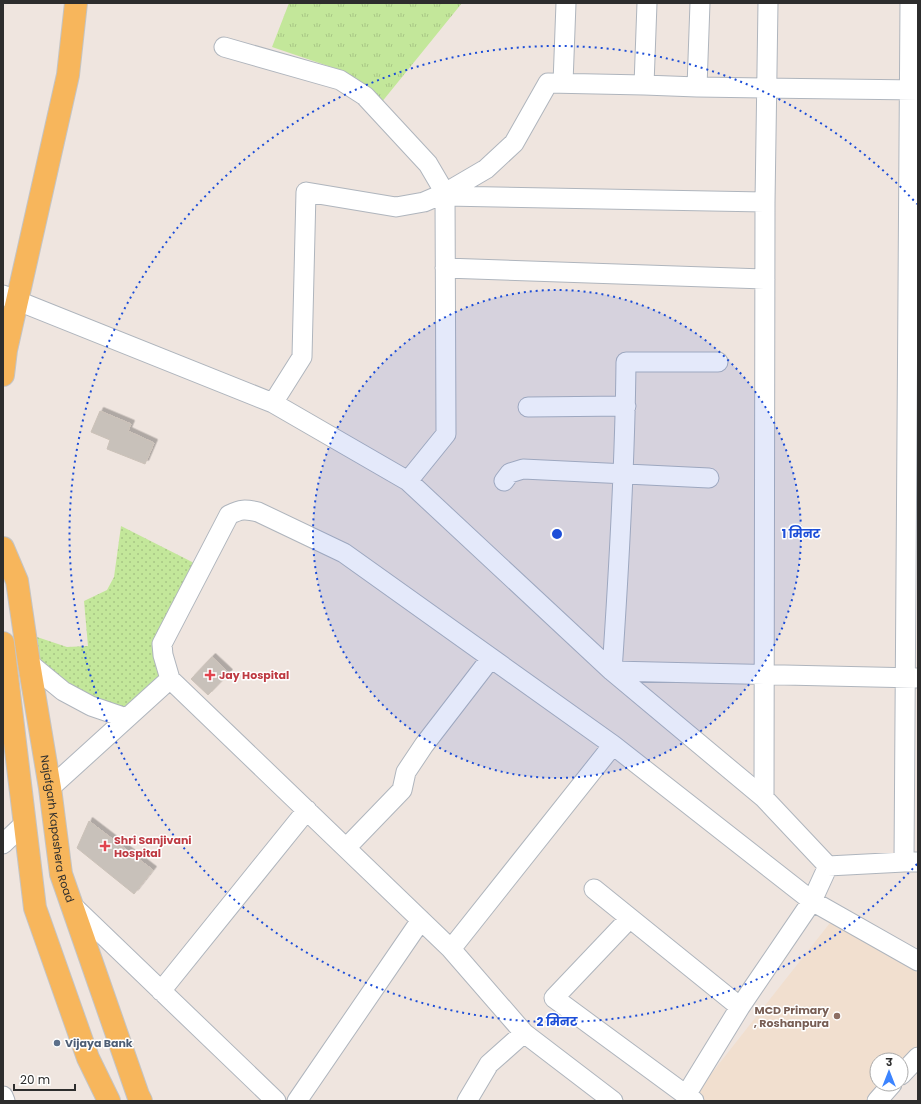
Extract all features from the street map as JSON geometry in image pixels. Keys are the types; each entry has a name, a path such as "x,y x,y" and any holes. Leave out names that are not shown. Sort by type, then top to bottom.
{"main road":[{"path":"3,375 10,298 68,75 76,3"},
{"name":"Najafgarh Kapashera Road","path":"3,548 17,581 50,788 61,874 141,1101"},
{"path":"3,643 35,908 88,1058 109,1101"}],"street":[{"path":"563,83 566,3"},
{"path":"644,85 647,3"},
{"path":"697,87 700,3"},
{"path":"764,798 765,202 768,3"},
{"path":"10,298 273,403 408,481 612,671 764,798 828,866 911,862 914,90 910,3"},
{"path":"224,47 340,80 365,96 428,164 445,195 446,434 408,481"},
{"path":"273,403 302,357 306,192 396,207 424,202 445,195 486,169 514,143 548,83 914,90"},
{"path":"445,195 765,202"},
{"path":"445,268 765,279"},
{"path":"612,671 623,473 626,362 718,362"},
{"path":"528,407 626,406"},
{"path":"504,481 510,473 523,468 709,478"},
{"path":"613,1101 524,1034 451,949 170,679 163,655 162,644 229,515 245,509 258,512 344,553 613,745 812,901 918,960"},
{"path":"346,848 402,790 406,772 424,745 491,658"},
{"path":"29,663 63,691 91,706 126,718"},
{"path":"612,671 912,678"},
{"path":"50,788 170,679"},
{"path":"451,949 613,745"},
{"path":"161,991 307,810"},
{"path":"3,844 25,823"},
{"path":"630,918 554,998 690,1098 740,1007 812,901 828,866"},
{"path":"594,889 740,1007"},
{"path":"70,903 276,1101"},
{"path":"297,1101 421,920"},
{"path":"467,1101 490,1064 524,1034"},
{"path":"909,1067 918,1057"},
{"path":"877,1101 885,1092"},
{"path":"3,1096 5,1101"}],"shaded area":[{"name":"MCD Primary , Roshanpura","path":"837,914 918,973 918,1064 909,1074 909,1052 869,1052 869,1092 891,1092 883,1101 705,1101 696,1093"}],"green space":[{"path":"289,3 462,3 381,103 340,70 272,47"},
{"path":"121,526 200,566 160,644 168,677 125,716 35,668 31,635 67,647 88,646 84,601 107,590 114,577"}],"building":[{"path":"100,411 131,424 128,431 154,443 145,464 107,449 110,440 91,432"},
{"path":"212,657 229,673 208,695 191,679"},
{"path":"89,821 153,870 134,894 77,848"}],"place":[{"name":"Jay Hospital","path":"210,675"},
{"name":"Shri Sanjivani Hospital","path":"105,846"},
{"name":"MCD Primary , Roshanpura","path":"837,1016"},
{"name":"Vijaya Bank","path":"57,1043"}]}
